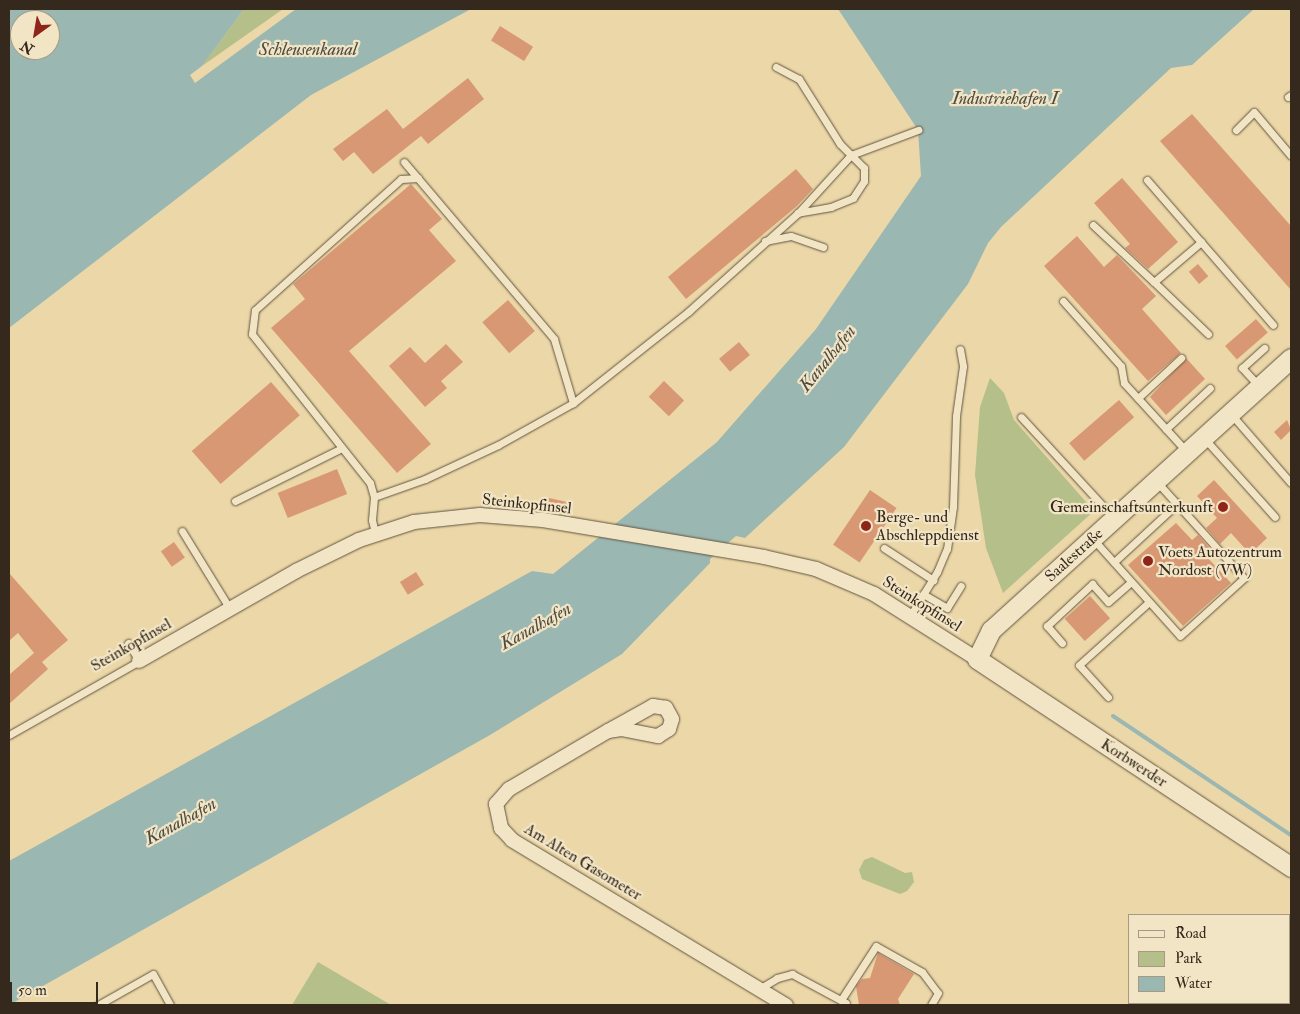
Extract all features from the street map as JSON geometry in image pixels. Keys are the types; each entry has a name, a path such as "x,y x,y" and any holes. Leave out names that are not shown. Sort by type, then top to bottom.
{"main road":[{"name":"Saalestraße","path":"978,659 992,630 1291,358"},
{"name":"Korbwerder","path":"978,659 1291,867"}],"street":[{"name":"Steinkopfinsel","path":"140,661 319,559 375,533 421,521 480,515 574,526 764,557 840,578 910,616 978,659"},
{"name":"Am Alten Gasometer","path":"608,731 504,792 496,804 501,828 512,840 786,1005"}],"lane":[{"path":"776,67 798,78 851,156 864,168 864,181 853,198 831,207 798,213"},
{"path":"1236,130 1254,112 1291,156"},
{"path":"374,497 425,479 498,445 574,403 689,311 798,213 851,156 918,130"},
{"path":"404,162 554,339 574,403"},
{"path":"375,533 372,520 374,497 370,483 252,334 255,310 401,179 418,178"},
{"path":"1147,180 1273,325"},
{"path":"1092,225 1208,334"},
{"path":"764,242 791,236 823,247"},
{"path":"1154,282 1201,242"},
{"path":"1063,301 1121,366 1124,383 1187,453"},
{"path":"1260,387 1242,368 1264,348"},
{"path":"910,616 933,580 947,549 952,516 954,439 963,366 960,349"},
{"path":"1138,398 1181,358"},
{"path":"1166,429 1210,388"},
{"path":"1230,413 1291,483"},
{"path":"1021,417 1114,518"},
{"path":"1204,437 1275,517"},
{"path":"235,501 342,448"},
{"path":"1093,538 1180,636 1244,578 1178,503 1156,481"},
{"path":"1114,562 1178,503"},
{"path":"182,531 230,609"},
{"path":"884,548 933,580"},
{"path":"1062,643 1047,626 1092,584 1108,602 1132,582"},
{"path":"923,594 947,608 961,586"},
{"path":"1108,697 1079,665 1149,602"},
{"path":"128,643 140,661"},
{"name":"Steinkopfinsel","path":"9,735 140,661"},
{"path":"759,989 777,978 792,974 843,1001 876,946 922,972 938,993 931,1005"},
{"path":"98,1005 154,974 170,1005"}],"green space":[{"path":"244,9 283,9 202,66"},
{"path":"990,378 1004,393 1014,420 1094,511 1003,593 986,548 975,475 980,407"},
{"path":"872,857 905,873 912,872 914,882 907,891 900,894 862,879 859,870 864,860"},
{"path":"318,962 391,1005 292,1005"}],"water":[{"name":"Schleusenkanal","path":"9,9 244,9 202,66 190,75 195,83 296,9 471,9 311,95 9,328"},
{"path":"838,9 1254,9 1192,65 1171,68 1001,227 988,243 968,284 844,447 745,538 736,536 710,559 710,563 622,654 490,735 9,1005 9,861 532,571 553,574 717,442 816,329 921,176 918,130"}],"building":[{"path":"500,26 533,47 524,61 491,40"},
{"path":"468,78 484,99 428,144 421,136 373,174 354,152 343,161 333,149 387,109 403,129"},
{"path":"1192,114 1291,226 1291,290 1160,141"},
{"path":"796,169 813,189 797,206 686,299 668,277"},
{"path":"1122,178 1178,242 1148,269 1125,248 1130,244 1094,203"},
{"path":"411,184 442,219 429,230 456,261 349,351 431,444 397,473 271,328 305,299 293,284"},
{"path":"1077,236 1104,267 1117,255 1156,296 1142,309 1181,353 1148,381 1044,266"},
{"path":"1198,264 1208,276 1199,284 1189,272"},
{"path":"508,300 535,331 509,353 482,322"},
{"path":"1256,319 1268,333 1237,359 1225,346"},
{"path":"739,342 750,355 730,372 719,359"},
{"path":"446,344 463,362 441,381 447,388 425,407 389,366 410,347 425,363"},
{"path":"1186,358 1205,379 1166,415 1150,397"},
{"path":"664,381 684,400 669,416 649,397"},
{"path":"271,382 300,415 221,484 192,451"},
{"path":"1119,400 1134,417 1084,461 1069,443"},
{"path":"1287,420 1291,430 1281,440 1274,432"},
{"path":"337,469 347,494 288,518 278,493"},
{"name":"Gemeinschaftsunterkunft","path":"1214,480 1267,538 1250,554 1231,533 1220,544 1206,528 1217,518 1197,496"},
{"name":"Berge- und Abschleppdienst","path":"870,490 897,508 860,563 833,545"},
{"path":"549,498 571,503 568,512 548,506"},
{"path":"1176,523 1192,540 1198,535 1212,551 1206,556 1231,583 1183,626 1128,565"},
{"path":"174,542 185,558 172,567 161,551"},
{"path":"416,572 424,585 408,595 400,582"},
{"path":"9,573 68,640 42,662 48,669 9,704 9,675 34,653 18,633 9,641"},
{"path":"1090,596 1110,618 1085,641 1065,619"},
{"path":"878,953 914,974 898,999 900,1005 859,1005 856,986 862,979 870,978"}],"waterway":[{"path":"1113,716 1291,835"}],"place":[{"name":"Gemeinschaftsunterkunft","path":"1223,507"},
{"name":"Berge- und Abschleppdienst","path":"866,526"},
{"name":"Voets Autozentrum Nordost (VW)","path":"1148,561"}],"water label":[{"name":"Industriehafen I","path":"1005,99"},
{"name":"Kanalhafen","path":"828,359"},
{"name":"Kanalhafen","path":"536,627"},
{"name":"Kanalhafen","path":"181,822"}]}
